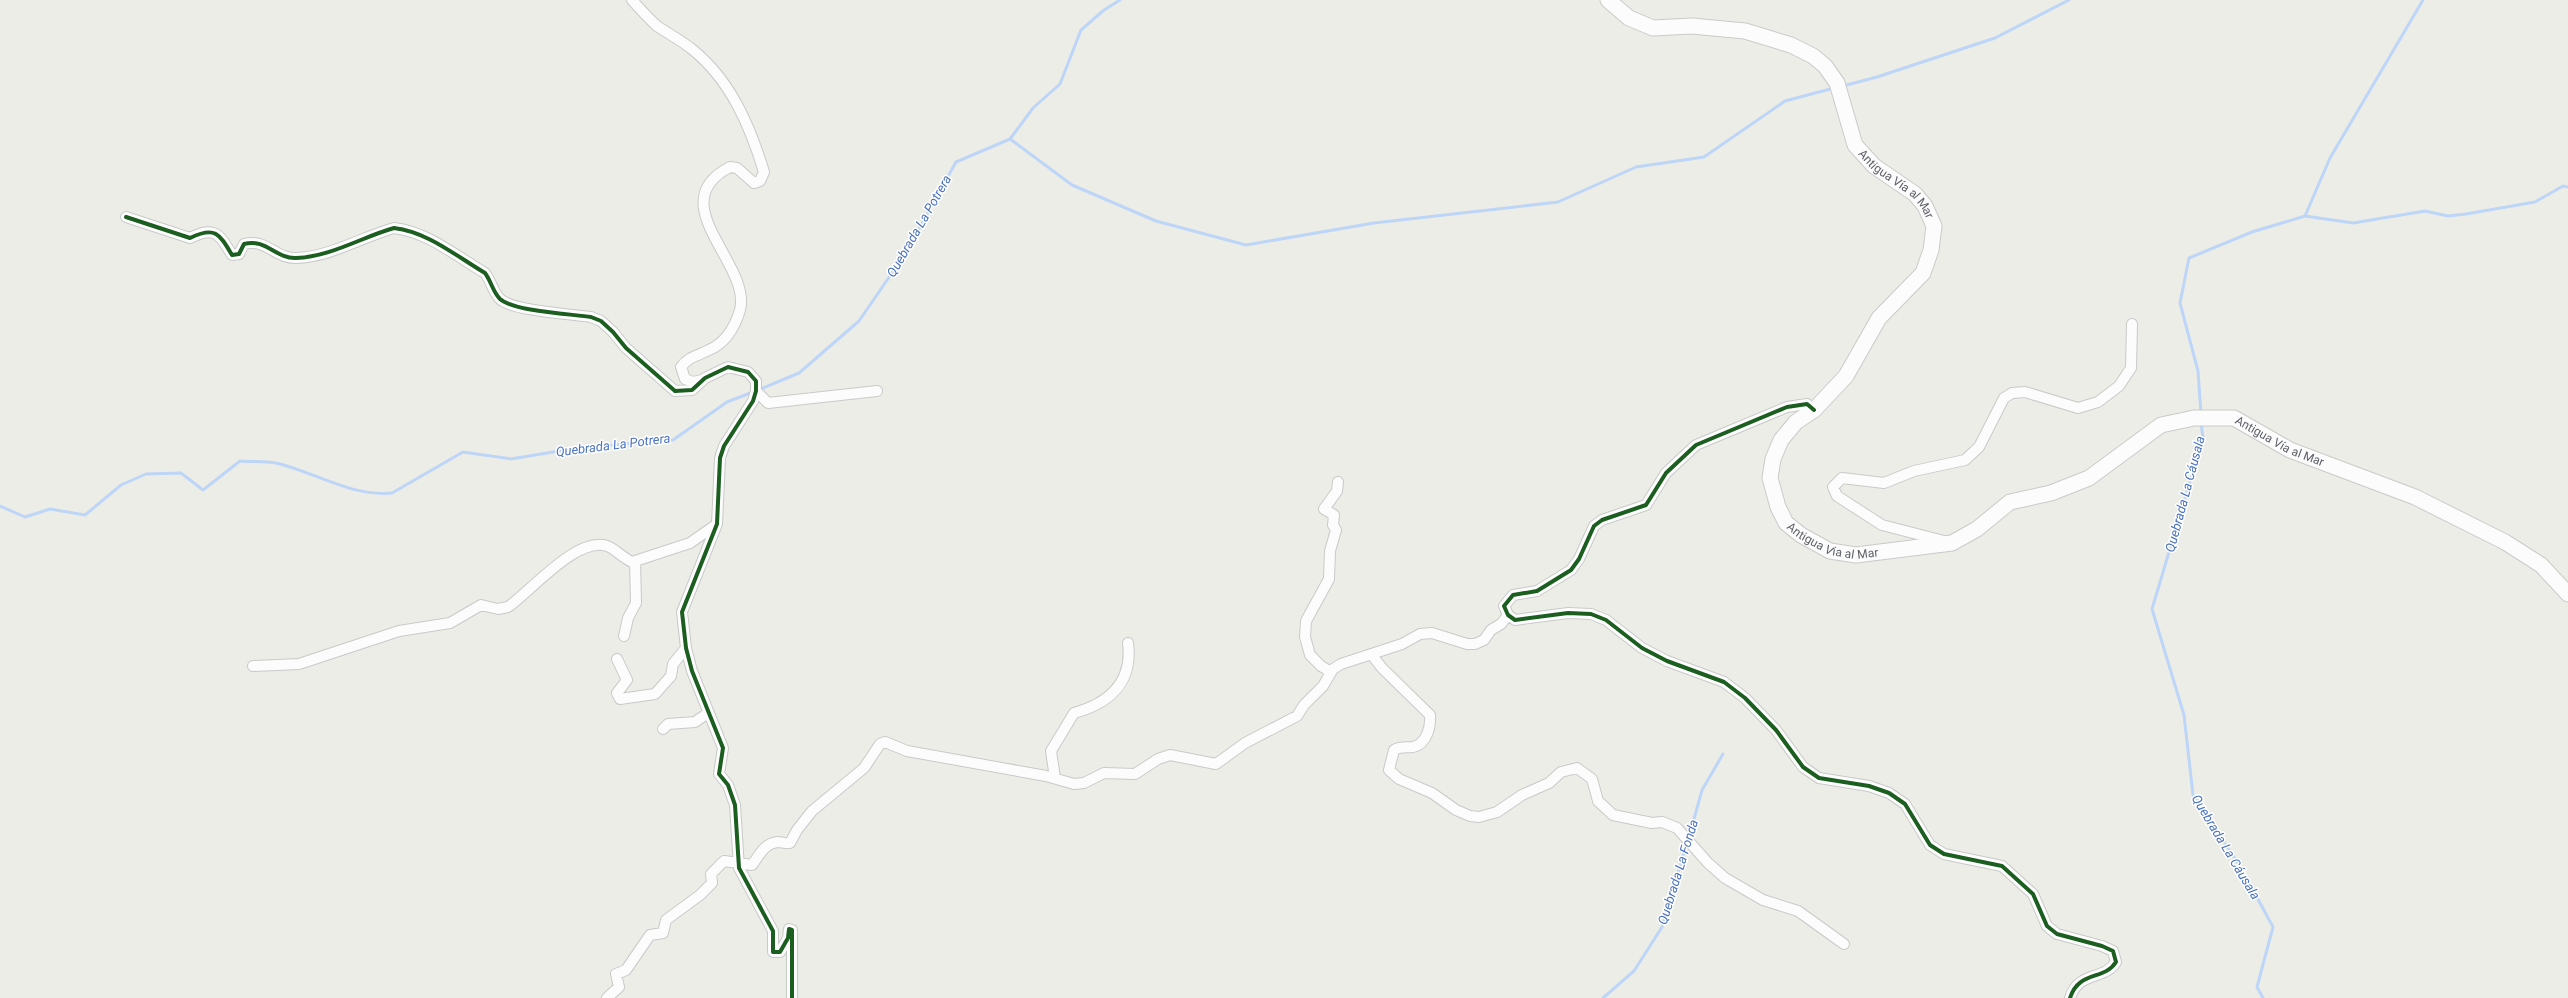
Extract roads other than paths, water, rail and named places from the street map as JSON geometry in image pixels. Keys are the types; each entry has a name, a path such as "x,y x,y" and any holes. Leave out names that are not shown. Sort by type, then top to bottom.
{"main road":[{"name":"Antigua Vía al Mar","path":"1608,0 1629,18 1653,28 1723,28 1746,31 1791,45 1825,66 1839,88 1854,145 1874,166 1915,194 1925,206 1934,226 1931,250 1923,272 1879,318 1846,376 1814,410 1796,422 1782,440 1773,459 1770,478 1778,507 1786,523 1801,536 1824,548 1856,555 1952,543 1977,529 2010,502 2051,493 2089,478 2161,425 2201,418 2234,418 2290,450 2415,497 2523,551 2541,565 2568,594"}],"street":[{"path":"632,0 658,26 693,50 715,73 740,108 750,127 764,172 760,180 754,182 737,168 730,167 713,178 706,190 705,219 736,281 742,301 735,324 724,340 719,345 688,360 681,367 685,379 693,382 702,380 728,367 748,372 768,403 876,391"},
{"path":"126,217 190,238 202,232 213,232 220,236 232,255 239,254 244,244 254,242 296,258 330,251 394,228 404,229 422,235 485,273 491,281 497,295 511,306 591,317 601,321 626,348 675,391 692,390 702,380"},
{"path":"1952,543 1882,525 1837,496 1833,487 1836,481 1842,478 1884,482 1914,471 1965,460 1979,447 2004,398 2012,393 2025,392 2078,408 2098,402 2119,386 2131,368 2132,324"},
{"path":"756,386 753,401 722,452 717,524 682,612 686,648 692,671 723,748 719,774 728,785 735,805 739,862 742,876 773,932 773,952 780,952 788,938 789,929 792,930 792,998"},
{"path":"1814,410 1807,404 1787,407 1696,445 1671,467 1646,505 1607,518 1594,526 1579,559 1571,570 1537,591 1513,595 1507,600 1504,606 1508,615 1515,620 1568,613 1591,614 1606,620 1642,648 1667,661 1724,682 1745,698 1776,730 1803,767 1819,778 1869,786 1889,793 1905,804 1930,845 1944,854 2002,866 2033,894 2047,926 2057,934 2102,946 2113,951 2116,962 2112,968 2078,983 2070,998"},
{"path":"1331,672 1321,666 1310,655 1305,637 1306,621 1329,579 1330,551 1336,530 1333,525 1334,515 1324,509 1337,491 1338,482"},
{"path":"253,666 299,664 399,631 450,623 481,605 498,609 508,607 566,558 585,547 599,544 608,546 621,557 635,561 690,543 717,524"},
{"path":"624,636 628,618 636,603 635,561"},
{"path":"607,998 619,987 616,974 626,970 650,935 663,933 666,920 700,895 712,883 711,874 724,861 739,862 747,866 752,865 759,854 768,846 778,842 790,843 797,830 812,811 864,768 880,744 885,742 907,752 1054,778 1074,784 1084,783 1104,774 1135,774 1158,759 1170,755 1216,764 1257,736 1297,716 1304,704 1323,686 1331,672 1341,664 1402,644 1420,634 1432,633 1467,644 1474,644 1484,640 1491,630 1501,624 1508,615"},
{"path":"1054,778 1051,751 1074,713 1093,708 1113,694 1126,675 1130,658 1128,643"},
{"path":"617,659 627,680 617,693 620,699 641,698 655,694 671,676 673,664 686,648"},
{"path":"1371,654 1382,668 1430,715 1428,733 1422,742 1414,747 1401,747 1394,750 1389,770 1399,779 1432,793 1470,816 1479,817 1497,812 1522,795 1549,783 1560,772 1577,768 1592,779 1598,801 1613,815 1652,823 1662,822 1677,828 1708,863 1725,878 1763,900 1798,911 1844,944"},
{"path":"663,729 668,724 695,722 708,712"}],"waterway":[{"name":"Quebrada La Potrera","path":"758,390 799,373 859,321 905,254 956,162 1010,139 1033,108 1060,84 1081,30 1104,10 1120,0"},
{"path":"1843,86 1877,77 1995,38 2069,0"},
{"path":"2305,216 2330,158 2423,0"},
{"path":"1010,139 1072,185 1156,221 1246,245 1374,223 1558,202 1636,167 1704,157 1785,101 1834,88"},
{"name":"Quebrada La Cáusala","path":"2201,414 2198,371 2180,303 2189,258 2252,232 2305,216 2353,223 2425,211 2448,216 2535,202 2563,186 2568,187"},
{"name":"Quebrada La Potrera","path":"0,506 25,517 50,509 85,515 121,485 146,474 181,473 203,490 240,461 276,463 348,488 377,493 392,493 463,452 511,459 577,448 673,440 727,402 753,392"},
{"name":"Quebrada La Cáusala","path":"2201,423 2203,438 2152,609 2184,715 2193,795 2241,868 2273,927 2257,987 2263,998"},
{"name":"Quebrada La Fonda","path":"1689,837 1702,790 1723,754"},
{"name":"Quebrada La Fonda","path":"1603,998 1634,971 1662,927 1687,842"}]}
